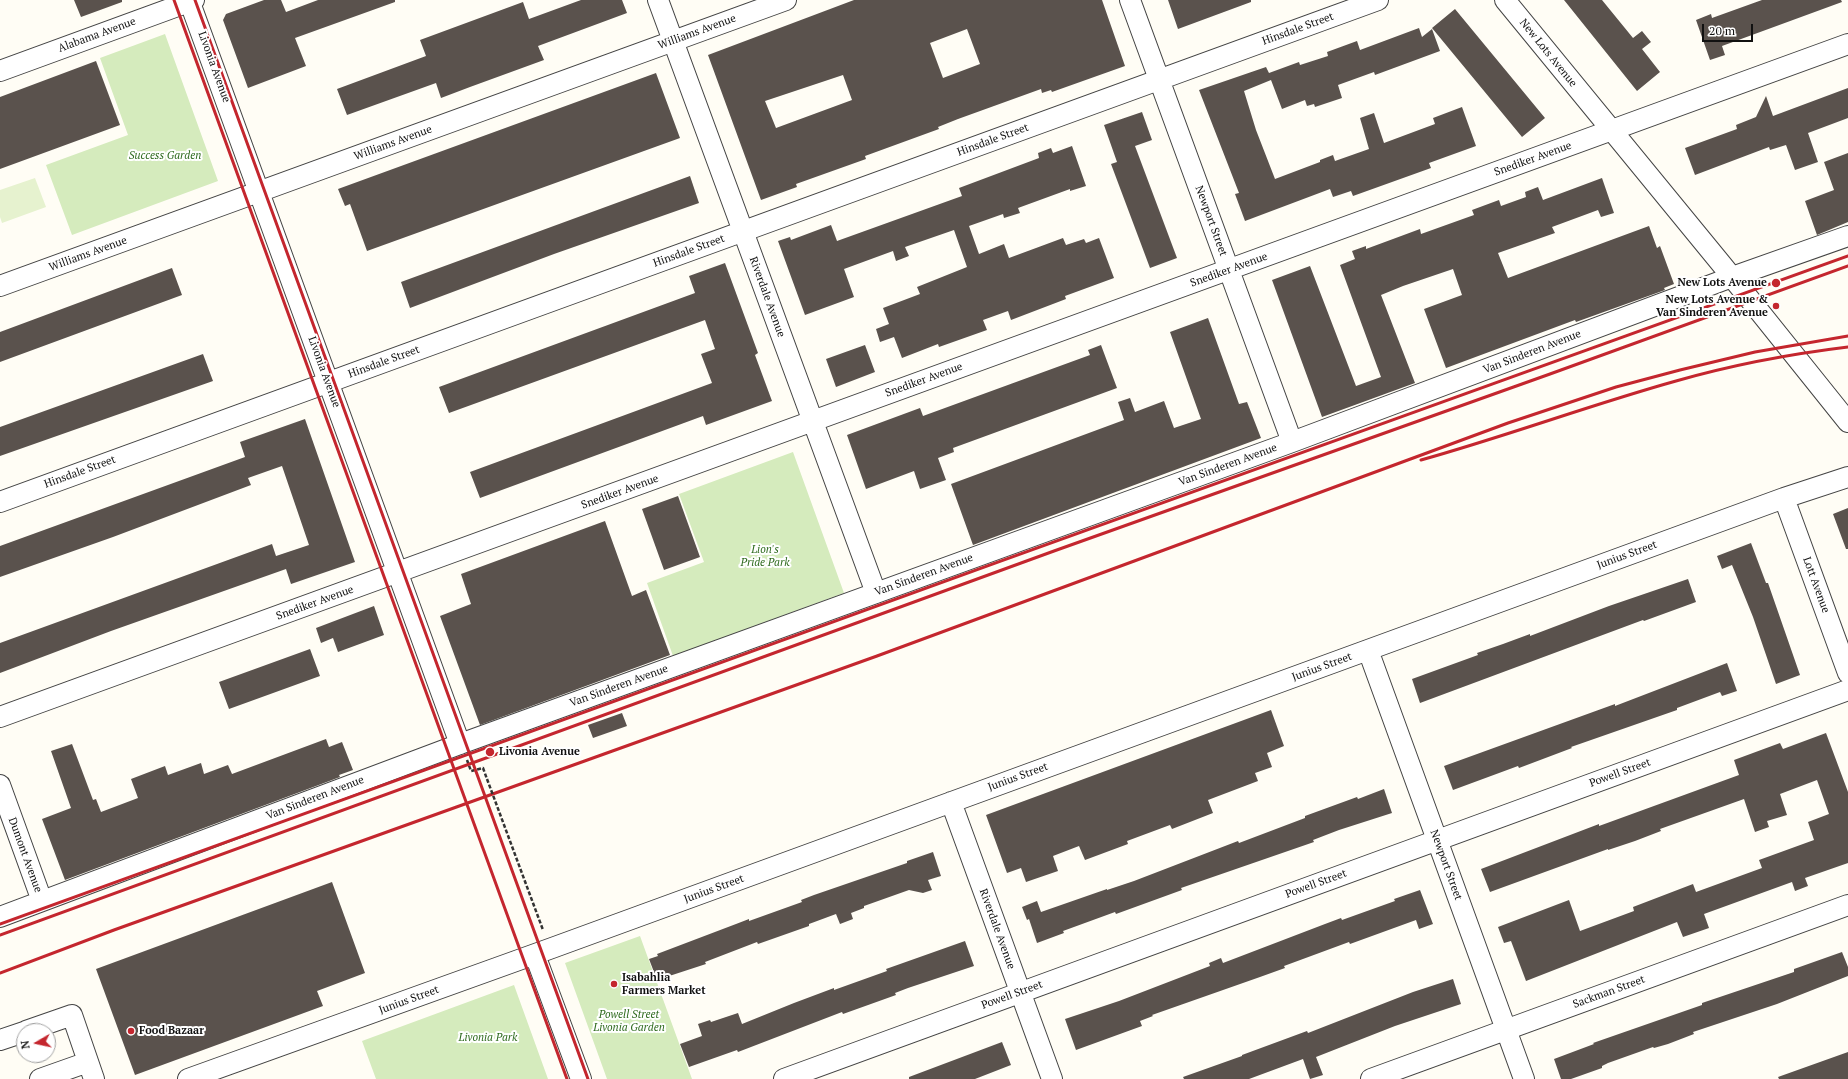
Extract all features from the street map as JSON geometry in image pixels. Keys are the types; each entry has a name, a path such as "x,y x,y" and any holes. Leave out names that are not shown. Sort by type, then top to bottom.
{"street":[{"name":"Riverdale Avenue","path":"658,0 876,593"},
{"name":"Williams Avenue","path":"0,286 786,0"},
{"name":"Newport Street","path":"1130,0 1292,442"},
{"name":"Hinsdale Street","path":"0,502 1378,0"},
{"name":"New Lots Avenue","path":"1505,0 1732,277 1848,422"},
{"name":"Alabama Avenue","path":"0,71 191,1"},
{"name":"Livonia Avenue","path":"191,1 258,192 460,744"},
{"name":"Snediker Avenue","path":"0,717 1848,44"},
{"name":"Van Sinderen Avenue","path":"0,917 460,744 1292,442 1732,277 1848,236"},
{"name":"Junius Street","path":"188,1079 535,955 1784,498 1848,477"},
{"name":"Lott Avenue","path":"1784,498 1848,673"},
{"name":"Newport Street","path":"1368,650 1524,1079"},
{"name":"Powell Street","path":"784,1079 1848,690"},
{"name":"Dumont Avenue","path":"2,794 42,902"},
{"name":"Riverdale Avenue","path":"950,802 1052,1079"},
{"name":"Sackman Street","path":"1371,1079 1848,905"},
{"path":"535,955 581,1079"},
{"path":"40,1079 91,1070 72,1015 48,1023"},
{"path":"0,1040 16,1034"}],"path":[{"path":"471,771 483,768 543,930"}],"green space":[{"name":"Success Garden","path":"165,34 218,181 72,235 46,165 128,135 100,58"},
{"path":"35,178 46,207 2,223 0,217 0,190"},
{"name":"Lion's Pride Park","path":"793,452 844,593 673,656 647,583 704,562 679,494"},
{"name":"Powell Street Livonia Garden","path":"640,936 692,1079 607,1079 565,963"},
{"name":"Livonia Park","path":"514,985 548,1079 376,1079 362,1041"}],"building":[{"path":"74,0 122,0 122,2 81,17"},
{"path":"264,0 281,0 286,12 318,0 395,0 395,2 295,38 306,66 248,88 223,20 226,14"},
{"path":"581,0 622,0 627,13 538,46 544,60 441,98 436,83 347,115 337,89 426,56 420,40 523,2 529,19"},
{"path":"854,0 1102,0 1125,66 1052,92 1051,90 1042,93 1041,89 958,119 938,127 939,129 865,156 866,159 796,184 797,187 761,200 708,55","holes":["967,29 980,64 943,78 930,43","843,75 852,100 776,128 765,101"]},
{"path":"1168,0 1251,0 1251,2 1178,29"},
{"path":"1564,0 1602,0 1633,38 1642,31 1651,42 1642,49 1660,72 1637,91"},
{"path":"1762,0 1841,0 1842,2 1722,46 1725,55 1710,60 1696,20 1711,14 1712,18"},
{"path":"1455,9 1545,118 1522,137 1432,28"},
{"path":"1419,28 1422,37 1432,29 1440,51 1375,75 1374,72 1338,85 1342,98 1315,107 1314,104 1307,106 1305,100 1282,109 1271,80 1244,91 1256,130 1275,179 1320,162 1320,160 1333,155 1335,161 1369,149 1360,118 1374,113 1384,143 1435,124 1433,118 1462,107 1476,146 1429,163 1431,168 1353,196 1351,191 1333,197 1330,189 1245,221 1235,194 1239,193 1199,90 1266,67 1269,73 1299,62 1300,65 1328,56 1327,52 1357,41 1360,50"},
{"path":"96,61 120,125 0,169 0,97"},
{"path":"656,73 680,138 367,251 350,204 345,206 338,189"},
{"path":"1848,88 1848,118 1808,133 1818,162 1795,170 1786,145 1770,150 1769,147 1695,175 1685,148 1737,129 1736,125 1756,117 1766,96 1773,116"},
{"path":"1142,112 1152,140 1135,146 1177,258 1150,268 1111,164 1117,162 1104,125"},
{"path":"1072,146 1086,186 1070,191 1070,189 1018,208 1020,213 1004,218 1003,214 969,226 979,254 1004,244 1009,258 1063,238 1066,245 1084,239 1086,243 1099,238 1114,278 1065,296 1066,299 1011,320 1008,311 983,320 987,330 939,347 938,344 902,358 894,337 880,342 876,329 889,324 883,308 920,294 917,287 967,267 954,230 905,247 909,256 896,261 893,251 844,269 854,297 805,315 778,241 790,237 791,240 831,225 837,241 962,196 959,188 1039,158 1038,153 1051,148 1053,153"},
{"path":"1848,153 1848,222 1817,235 1805,201 1834,190 1824,162"},
{"path":"690,176 699,203 554,254 410,308 401,282"},
{"path":"1602,178 1614,213 1601,217 1598,210 1552,227 1555,233 1498,253 1508,278 1649,226 1657,248 1660,246 1674,284 1664,288 1665,290 1576,322 1575,320 1446,368 1424,309 1462,295 1453,269 1403,286 1381,295 1415,383 1322,417 1272,280 1310,266 1356,386 1381,377 1340,265 1355,259 1352,251 1366,246 1366,249 1420,229 1421,234 1474,215 1472,210 1499,200 1501,206 1526,197 1525,192 1538,187 1543,200"},
{"path":"725,263 758,353 755,355 772,401 706,425 703,416 480,498 470,472 712,383 701,354 715,349 705,320 449,413 439,387 695,293 689,276"},
{"path":"172,268 182,295 0,362 0,332"},
{"path":"1208,318 1239,404 1247,402 1261,438 973,545 951,484 1124,420 1118,402 1130,398 1135,412 1164,401 1174,428 1201,419 1170,332"},
{"path":"865,345 875,372 836,387 826,359"},
{"path":"1101,345 1117,388 953,448 954,452 938,458 946,480 920,489 914,471 866,489 847,435 920,408 923,416 1090,355 1088,350"},
{"path":"203,354 213,381 0,456 0,427"},
{"path":"305,419 355,562 291,584 286,569 111,631 0,673 0,643 272,544 276,556 309,545 282,466 248,478 251,485 113,537 0,577 0,546 245,457 240,442"},
{"path":"678,496 700,557 664,570 642,509"},
{"path":"1848,508 1848,549 1846,549 1833,514"},
{"path":"605,521 632,596 646,590 670,655 480,725 440,616 471,604 461,574"},
{"path":"1751,543 1766,583 1768,583 1800,675 1776,684 1753,617 1732,565 1722,569 1717,556"},
{"path":"1688,579 1696,602 1644,621 1643,620 1420,703 1412,679 1478,655 1477,653 1530,634 1530,636 1609,606"},
{"path":"374,606 384,635 338,652 333,638 321,643 316,628"},
{"path":"310,649 320,676 229,709 219,682"},
{"path":"1727,663 1737,691 1722,696 1720,692 1677,708 1677,710 1571,747 1572,748 1519,768 1518,766 1453,790 1444,766 1615,704 1615,706"},
{"path":"1271,710 1284,746 1267,753 1272,767 1255,773 1258,781 1208,800 1213,813 1172,829 1170,825 1127,841 1128,844 1085,860 1079,846 1053,856 1058,871 1026,882 1021,868 1007,873 986,815"},
{"path":"622,713 627,726 593,738 588,725"},
{"path":"1826,733 1848,792 1848,863 1805,878 1808,886 1795,891 1792,882 1704,914 1709,928 1683,937 1677,922 1526,981 1511,941 1504,943 1498,927 1569,900 1580,931 1634,911 1633,907 1693,884 1696,892 1762,868 1759,860 1814,840 1808,822 1829,814 1817,780 1780,794 1787,815 1767,821 1769,827 1755,832 1744,799 1660,829 1661,831 1635,841 1608,849 1490,892 1481,869 1599,824 1599,826 1739,775 1734,760 1780,743 1783,749"},
{"path":"326,739 329,747 342,742 353,770 339,775 340,777 65,880 42,819 71,808 51,751 72,744 93,800 96,799 101,812 138,798 131,779 165,766 168,775 201,763 204,774 228,765 232,774"},
{"path":"1384,789 1392,813 1339,830 1313,840 1314,842 1181,888 1182,890 1116,914 1115,912 1063,931 1064,933 1037,943 1029,919 1027,920 1022,907 1037,901 1041,912 1134,881 1238,841 1239,843 1305,818 1305,816"},
{"path":"933,852 941,876 928,880 932,890 923,893 909,890 864,906 864,908 851,913 853,919 840,924 836,914 809,924 809,926 758,944 757,942 705,962 706,964 657,980 649,959 658,956 657,954 749,919 749,921 802,902 801,900 814,895 907,863 907,861"},
{"path":"332,882 365,973 317,991 323,1006 135,1075 96,969"},
{"path":"1420,890 1433,924 1419,929 1416,920 1350,944 1349,942 1284,966 1285,968 1152,1015 1153,1016 1140,1021 1142,1026 1076,1050 1065,1019 1119,1001 1210,966 1209,963 1221,958 1223,963 1341,918 1342,920 1395,901 1394,899"},
{"path":"965,941 974,966 908,988 895,993 896,995 843,1014 842,1012 738,1052 737,1050 689,1067 680,1044 702,1036 698,1024 710,1020 711,1022 738,1013 742,1024 834,988 834,990 887,971 886,969"},
{"path":"1842,952 1848,967 1848,976 1777,1004 1693,1032 1694,1034 1668,1044 1653,1047 1608,1063 1602,1066 1602,1068 1571,1079 1561,1079 1554,1059 1594,1044 1593,1043 1702,1005 1702,1003 1794,972 1794,969"},
{"path":"1453,979 1461,1004 1395,1026 1316,1057 1323,1075 1310,1079 1303,1059 1249,1079 1184,1079 1183,1077 1307,1031 1308,1033 1413,992"},
{"path":"1002,1042 1011,1065 975,1079 909,1079 909,1077"},
{"path":"1848,1052 1848,1079 1779,1079 1778,1077"}],"railway":[{"path":"174,0 567,1079"},
{"path":"195,0 588,1079"},
{"path":"0,924 693,672 1848,256"},
{"path":"0,935 1054,551 1848,266"},
{"path":"0,973 114,930 877,656 1508,423 1616,387 1680,370 1755,352 1848,336"},
{"path":"1421,460 1644,390 1697,375 1761,361 1848,347"}],"place":[{"name":"New Lots Avenue","path":"1776,283"},
{"name":"New Lots Avenue & Van Sinderen Avenue","path":"1776,306"},
{"name":"Livonia Avenue","path":"490,752"},
{"name":"Isabahlia Farmers Market","path":"614,984"},
{"name":"Food Bazaar","path":"131,1031"}]}
